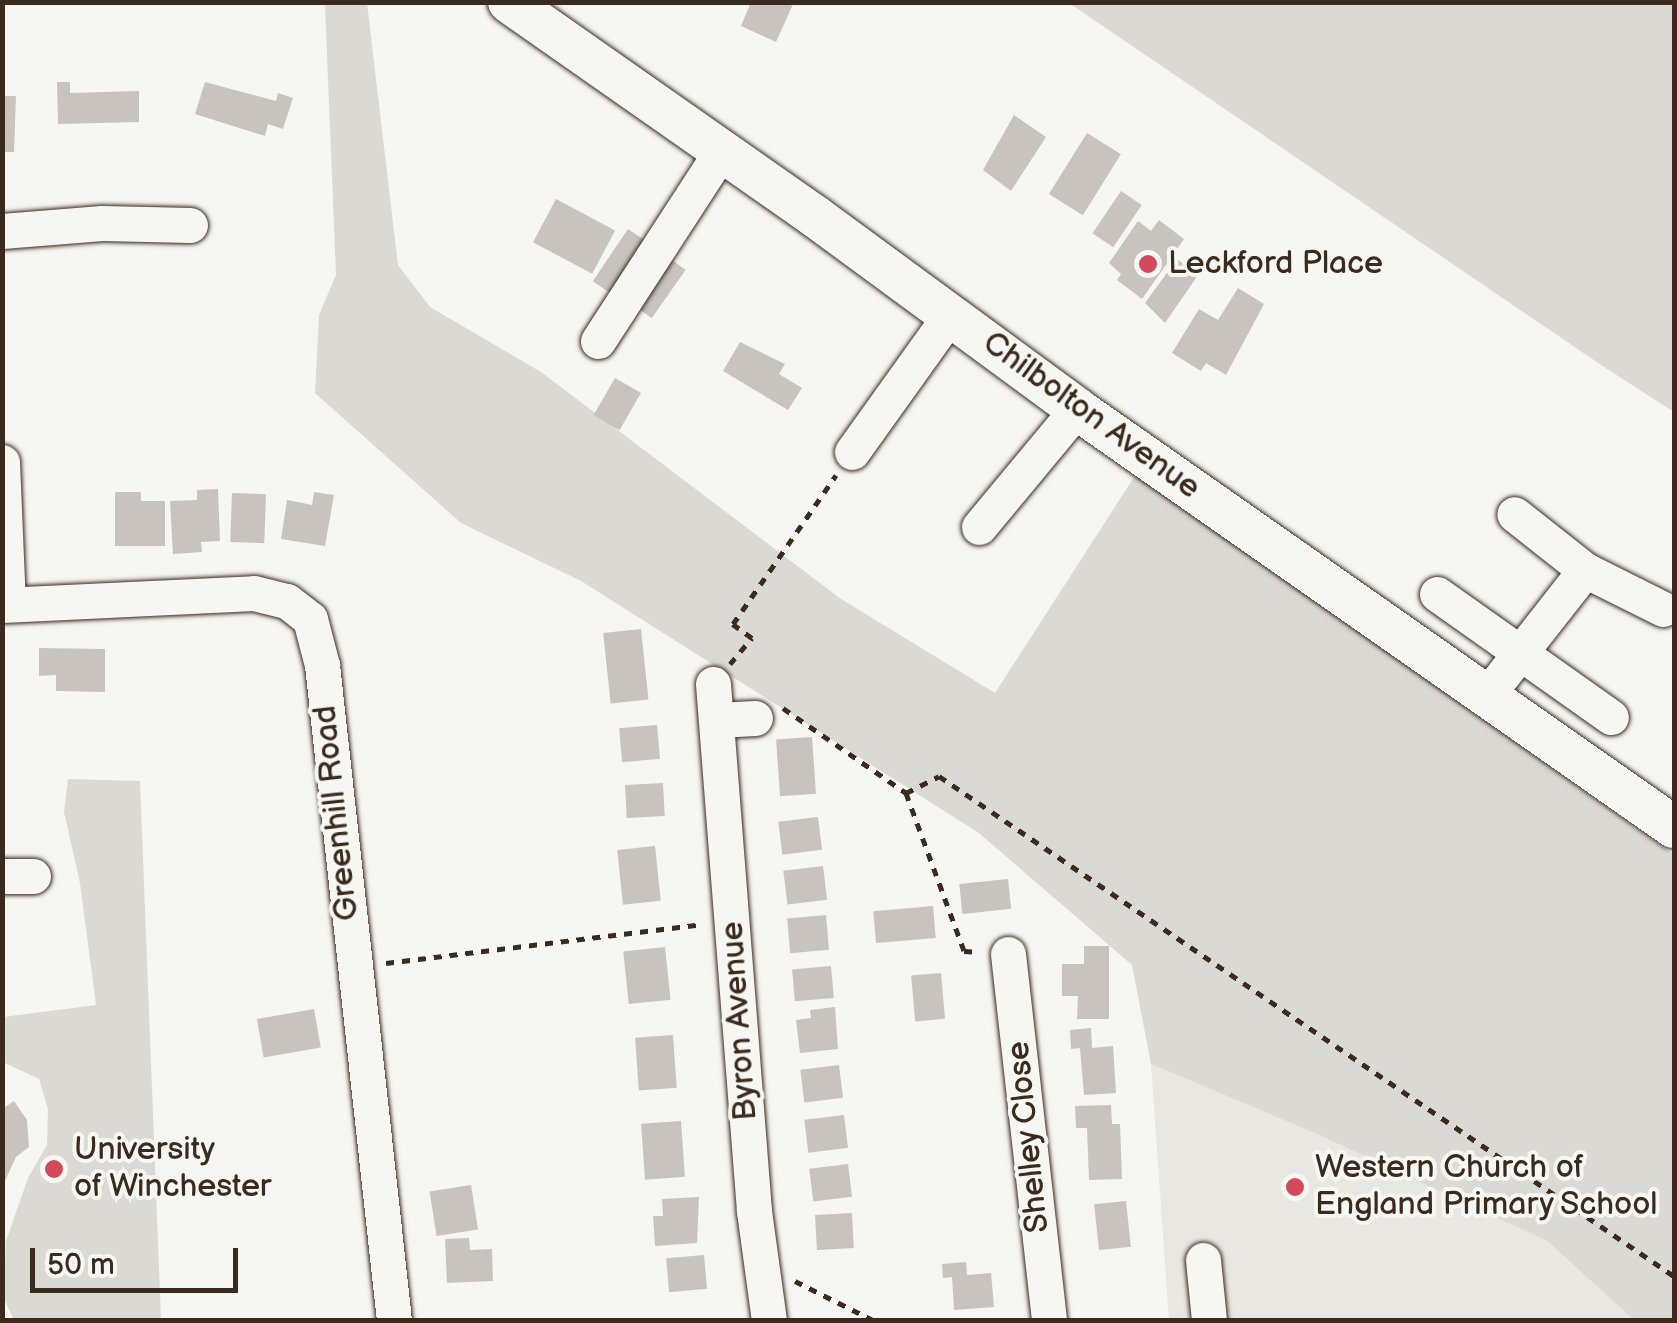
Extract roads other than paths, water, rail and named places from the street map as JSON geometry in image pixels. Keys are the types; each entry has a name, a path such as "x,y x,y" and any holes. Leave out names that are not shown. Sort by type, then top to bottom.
{"main road":[{"name":"Chilbolton Avenue","path":"509,2 722,150 1077,408 1674,826"}],"street":[{"path":"598,342 722,150"},
{"path":"2,232 102,223 190,225"},
{"path":"852,452 950,315"},
{"path":"979,527 1077,408"},
{"path":"2,462 5,605"},
{"path":"1514,514 1585,570 1664,608"},
{"path":"1487,695 1585,570"},
{"name":"Greenhill Road","path":"5,605 254,593 287,601 310,619 322,664 394,1320"},
{"path":"1437,594 1611,716"},
{"name":"Byron Avenue","path":"713,684 761,1264 769,1320"},
{"path":"717,720 756,718"},
{"name":"Shelley Close","path":"1008,954 1049,1320"},
{"path":"1203,1260 1209,1320"}],"place":[{"name":"Leckford Place","path":"1148,264"},
{"name":"University of Winchester","path":"54,1169"},
{"name":"Western Church of England Primary School","path":"1295,1187"}]}
